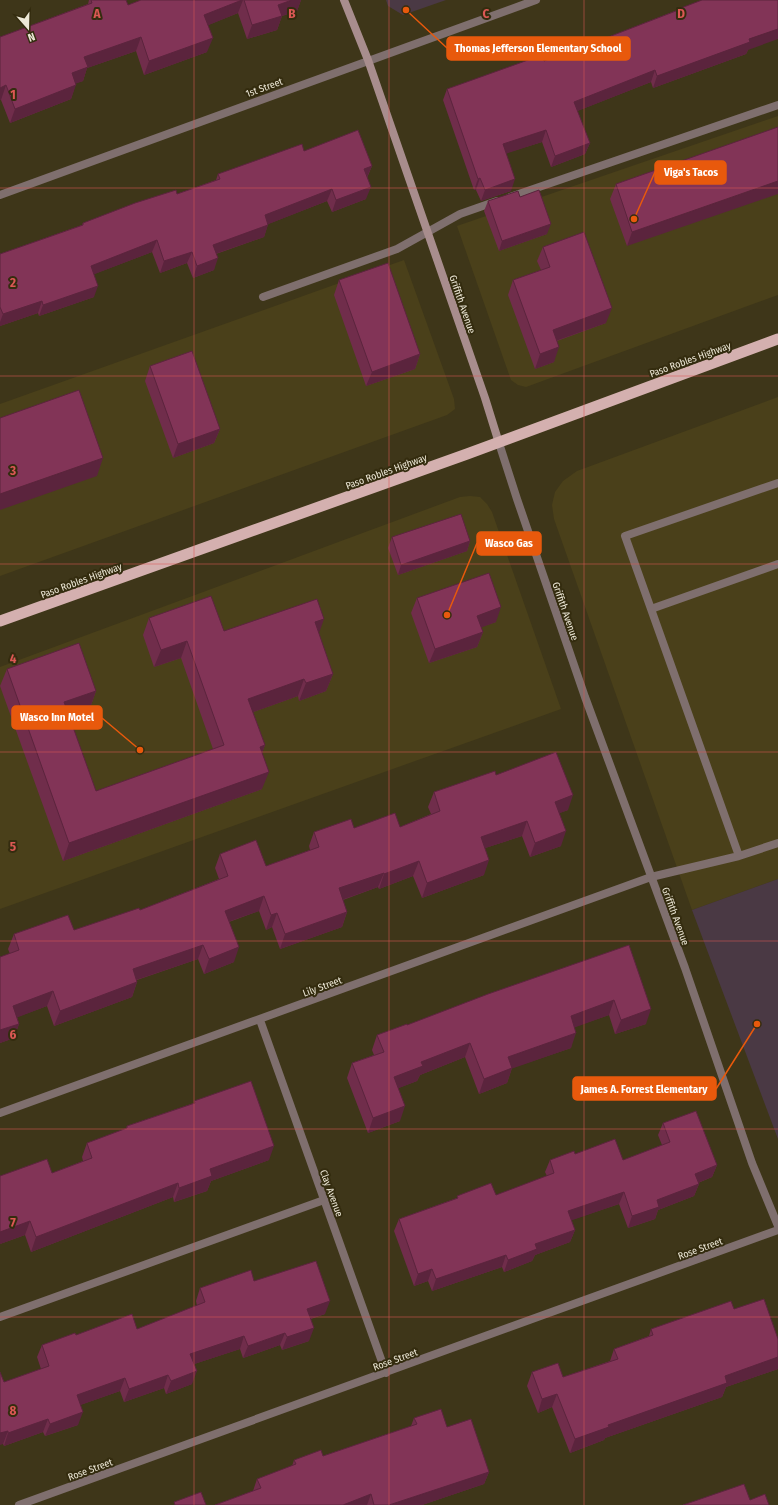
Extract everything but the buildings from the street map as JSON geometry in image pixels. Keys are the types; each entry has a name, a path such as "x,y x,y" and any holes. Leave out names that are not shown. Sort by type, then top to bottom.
{"highway":[{"name":"Paso Robles Highway","path":"0,621 499,443 778,339"}],"main road":[{"name":"Griffith Avenue","path":"344,0 368,60 485,398 499,443"}],"street":[{"name":"1st Street","path":"0,195 536,0"},
{"path":"263,297 397,249 460,214 778,105"},
{"name":"Griffith Avenue","path":"499,443 585,697 685,968 752,1163 778,1226"},
{"path":"739,856 625,536 778,482"},
{"path":"651,609 778,564"},
{"name":"Lily Street","path":"0,1114 651,877 739,856 778,843"},
{"name":"Clay Avenue","path":"260,1020 386,1372"},
{"path":"0,1317 324,1200"},
{"name":"Rose Street","path":"19,1505 778,1230"}],"shaded area":[{"path":"386,0 446,0 403,15 388,6"},
{"path":"778,116 778,295 526,387 518,385 511,380 457,226"},
{"path":"404,260 454,399 455,409 447,415 0,576 0,404"},
{"path":"778,397 778,879 692,910 554,519 552,505 555,492 563,481 577,471"},
{"path":"460,497 480,497 492,512 561,709 0,909 0,667"},
{"path":"778,879 778,1139 692,910"}],"place":[{"name":"Thomas Jefferson Elementary School","path":"406,10"},
{"name":"Viga's Tacos","path":"634,219"},
{"name":"Wasco Gas","path":"447,615"},
{"name":"Wasco Inn Motel","path":"140,750"},
{"name":"James A. Forrest Elementary","path":"757,1024"}]}
